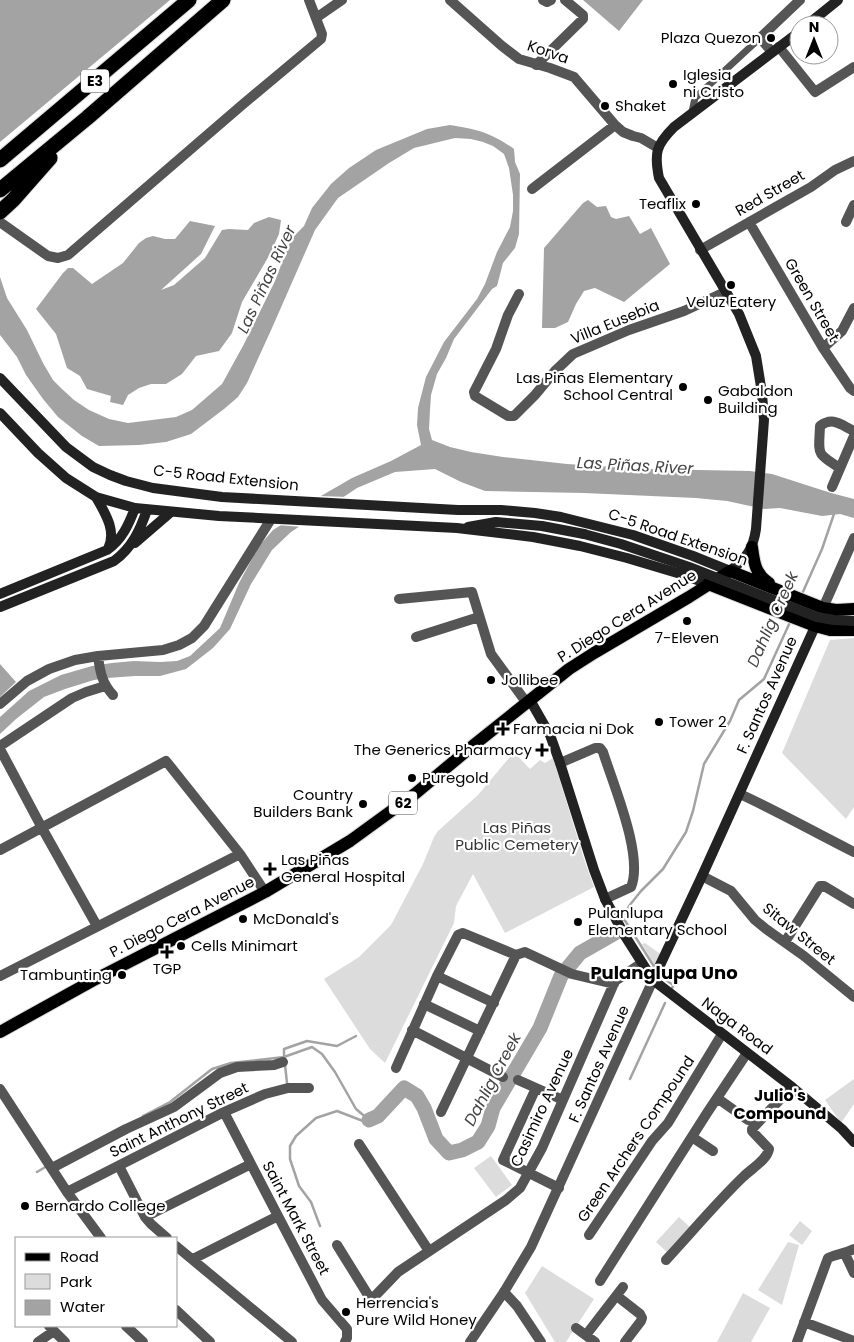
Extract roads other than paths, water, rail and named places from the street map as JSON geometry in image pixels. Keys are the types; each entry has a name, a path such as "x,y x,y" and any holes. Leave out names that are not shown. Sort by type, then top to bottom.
{"highway":[{"name":"E3","path":"0,160 188,0"},
{"name":"E3","path":"0,190 87,118 223,0"},
{"path":"0,212 87,118"}],"main road":[{"path":"819,15 838,0"},
{"path":"787,594 760,576 754,564 752,547 757,514 764,415 756,356 739,314 659,178 656,160 658,148 664,137 674,127 789,39"},
{"name":"C-5 Road Extension","path":"0,378 66,447 94,467 126,482 161,489 222,497 458,510 501,510 561,517 633,535 730,570 823,608 854,610"},
{"name":"C-5 Road Extension","path":"0,413 38,453 66,478 96,497 135,508 274,519 457,528 533,537 627,558 708,584 809,624 830,630 854,630"},
{"path":"96,497 110,528 111,540 108,550"},
{"path":"272,500 274,519"},
{"path":"0,594 108,550 117,543 135,508"},
{"path":"126,550 136,537 146,510"},
{"name":"C-5 Road Extension","path":"458,510 496,522 542,526 584,534 621,544 673,561 817,617 854,621"},
{"path":"0,607 114,561 171,512"},
{"name":"C-5 Road Extension","path":"457,528 496,522"},
{"name":"P. Diego Cera Avenue","path":"0,1032 92,981 265,892 350,841 392,811 569,669 730,570 745,558 752,547"},
{"name":"F. Santos Avenue","path":"654,980 740,794 809,624 823,608"},
{"name":"Naga Road","path":"528,701 550,735 594,870 606,899 625,936 654,980 792,1087 835,1123 854,1142"}],"street":[{"path":"0,222 48,256 58,258 68,255 321,39 322,34 309,0"},
{"path":"316,18 342,0"},
{"name":"Korva","path":"450,0 519,59 574,77 615,125 624,132 641,138 658,148"},
{"path":"543,0 547,2 551,0"},
{"path":"536,65 583,19 583,15 565,0"},
{"path":"692,112 695,98 800,0"},
{"path":"760,38 776,49 815,92 854,68"},
{"path":"532,189 615,125"},
{"name":"Red Street","path":"700,250 811,187 835,170 854,161"},
{"path":"846,222 854,205"},
{"name":"Green Street","path":"749,222 823,348 854,391"},
{"name":"Villa Eusebia","path":"519,294 508,315 496,349 474,392 475,396 508,416 514,416 536,395 554,371 573,354 629,330 684,311 725,292"},
{"path":"823,348 842,331 854,308"},
{"path":"840,468 822,458 819,451 820,426 826,421 832,420 854,431"},
{"path":"832,486 854,436"},
{"path":"0,704 27,680 49,669 76,660 164,650 192,638 204,626 274,519"},
{"path":"823,608 854,538"},
{"path":"399,599 472,592 491,654 528,701"},
{"path":"416,637 479,617"},
{"path":"98,658 104,683 113,695"},
{"path":"97,926 42,828 0,747 72,698 104,683"},
{"path":"560,763 595,748 600,748 603,752 632,842 634,880 631,887 606,899"},
{"path":"0,850 166,761 240,854 265,892"},
{"path":"740,794 854,852"},
{"path":"0,976 240,854"},
{"name":"Sitaw Street","path":"702,876 731,891 755,920 854,997"},
{"path":"785,942 820,886 824,886 854,904"},
{"path":"396,1068 437,976 458,935 463,933 516,955 525,952 572,974 614,984"},
{"path":"441,1112 516,955"},
{"name":"Casimiro Avenue","path":"337,1244 368,1295 371,1297 375,1296 398,1272 506,1200 520,1188 529,1174 614,984 642,963"},
{"path":"437,976 494,1003"},
{"name":"F. Santos Avenue","path":"470,1342 504,1292 530,1247 654,980"},
{"path":"424,1004 480,1031"},
{"path":"412,1030 503,1077"},
{"name":"Green Archers Compound","path":"589,1235 652,1141 668,1123 722,1034"},
{"path":"600,1281 747,1053"},
{"path":"52,1168 174,1107 220,1073 237,1067 274,1065 283,1062"},
{"path":"518,1080 563,1100"},
{"path":"666,1260 711,1209 767,1154 769,1149 752,1129 792,1087"},
{"name":"Saint Anthony Street","path":"67,1192 224,1112 265,1094 288,1088 309,1088"},
{"path":"536,1088 502,1159 503,1162 558,1188"},
{"path":"0,1090 67,1192 100,1237"},
{"path":"717,1098 748,1120"},
{"name":"Saint Mark Street","path":"224,1112 322,1300 347,1330 346,1338"},
{"path":"692,1137 713,1151"},
{"path":"359,1144 429,1251"},
{"path":"145,1217 251,1164"},
{"path":"119,1166 145,1217 166,1237"},
{"path":"193,1259 278,1216"},
{"path":"178,1248 292,1342"},
{"path":"796,1342 828,1258 849,1251 854,1273"},
{"path":"586,1335 624,1288"},
{"path":"504,1292 518,1306 541,1342"},
{"path":"616,1296 640,1314 642,1318 625,1342"},
{"path":"178,1312 210,1342"},
{"path":"804,1322 854,1340"},
{"path":"127,1327 138,1340"},
{"path":"38,1342 52,1328 65,1342"},
{"path":"576,1328 595,1342"}],"water":[{"path":"0,0 170,0 0,142"},
{"path":"583,0 643,0 619,31"},
{"path":"450,125 484,133 514,149 515,162 520,174 519,234 515,248 503,263 497,286 492,289 454,339 437,374 431,395 429,429 432,440 471,452 567,464 646,469 750,471 772,474 854,499 854,518 840,514 822,516 780,508 764,509 727,501 696,498 485,491 435,469 395,472 357,488 291,532 272,550 251,584 230,629 213,648 186,669 160,676 135,676 94,680 65,689 44,697 0,734 0,717 29,691 61,675 92,666 112,663 177,661 190,656 220,628 239,583 259,546 273,530 305,510 321,496 352,478 421,445 417,425 418,408 426,377 444,342 477,299 510,227 513,195 509,168 504,154 493,146 471,139 455,138 414,148 338,198 315,230 247,383 238,397 191,434 166,442 99,446 82,436 58,417 26,375 17,357 0,335 0,277 7,298 27,330 53,380 74,400 89,410 109,419 128,423 176,417 192,410 222,384 275,281 291,239 304,226 312,208 331,184 349,168 376,150 427,129"},
{"path":"588,200 597,207 606,206 611,217 616,219 629,216 640,234 651,228 670,264 624,302 595,288 584,291 568,322 555,328 542,328 544,248 583,203"},
{"path":"269,217 281,220 279,234 270,254 242,302 232,333 219,351 196,356 182,374 166,384 151,384 139,388 128,395 123,405 110,402 111,396 87,389 80,376 67,368 56,334 36,309 68,268 73,268 92,284 123,263 139,243 146,238 153,236 175,239 190,221 215,226 201,254 161,290 174,285 205,258 222,230 248,230 254,223"},
{"path":"0,664 16,682 0,697"}],"waterway":[{"name":"Dahlig Creek","path":"802,594 822,549 835,511"},
{"name":"Dahlig Creek","path":"622,921 629,906 663,869 686,832 704,764 730,721 739,700 764,679 791,620"},
{"name":"Dahlig Creek","path":"624,919 655,968"},
{"name":"Dahlig Creek","path":"369,1120 378,1116 404,1088 417,1096 424,1108 436,1139 449,1153 462,1150 478,1142 488,1126 493,1108 540,1028 561,976 580,953 615,933"},
{"name":"Dahlig Creek","path":"663,978 673,985 672,989"},
{"name":"Dahlig Creek","path":"630,1079 665,1003"},
{"path":"284,1057 284,1049 307,1041 337,1046 356,1036"},
{"name":"Dahlig Creek","path":"143,1116 170,1102 212,1069 231,1063 284,1057 312,1047 322,1054 335,1072 356,1109 369,1120"},
{"path":"285,1065 287,1083"},
{"name":"Dahlig Creek","path":"320,1226 311,1202 299,1186 290,1159 290,1146 296,1136 316,1118 337,1111 363,1121 369,1120"},
{"path":"37,1172 47,1166"}],"place":[{"name":"Plaza Quezon","path":"771,38"},
{"name":"Iglesia ni Cristo","path":"673,84"},
{"name":"Shaket","path":"605,106"},
{"name":"Teaflix","path":"696,204"},
{"name":"Veluz Eatery","path":"731,285"},
{"name":"Las Piñas Elementary School Central","path":"683,387"},
{"name":"Gabaldon Building","path":"708,400"},
{"name":"7-Eleven","path":"687,621"},
{"name":"Jollibee","path":"491,680"},
{"name":"Tower 2","path":"659,722"},
{"name":"Farmacia ni Dok","path":"503,729"},
{"name":"The Generics Pharmacy","path":"542,750"},
{"name":"Puregold","path":"412,778"},
{"name":"Country Builders Bank","path":"363,804"},
{"name":"Las Piñas General Hospital","path":"270,869"},
{"name":"McDonald's","path":"243,919"},
{"name":"Pulanlupa Elementary School","path":"578,922"},
{"name":"Cells Minimart","path":"181,946"},
{"name":"TGP","path":"167,952"},
{"name":"Tambunting","path":"122,975"},
{"name":"Bernardo College","path":"25,1206"},
{"name":"Herrencia's Pure Wild Honey","path":"346,1312"}],"district":[{"name":"Pulanglupa Uno","path":"664,973"},
{"name":"Julio's Compound","path":"780,1104"}],"water label":[{"name":"Las Piñas River","path":"266,279"},
{"name":"Las Piñas River","path":"635,465"}],"park label":[{"name":"Las Piñas Public Cemetery","path":"517,836"}]}
